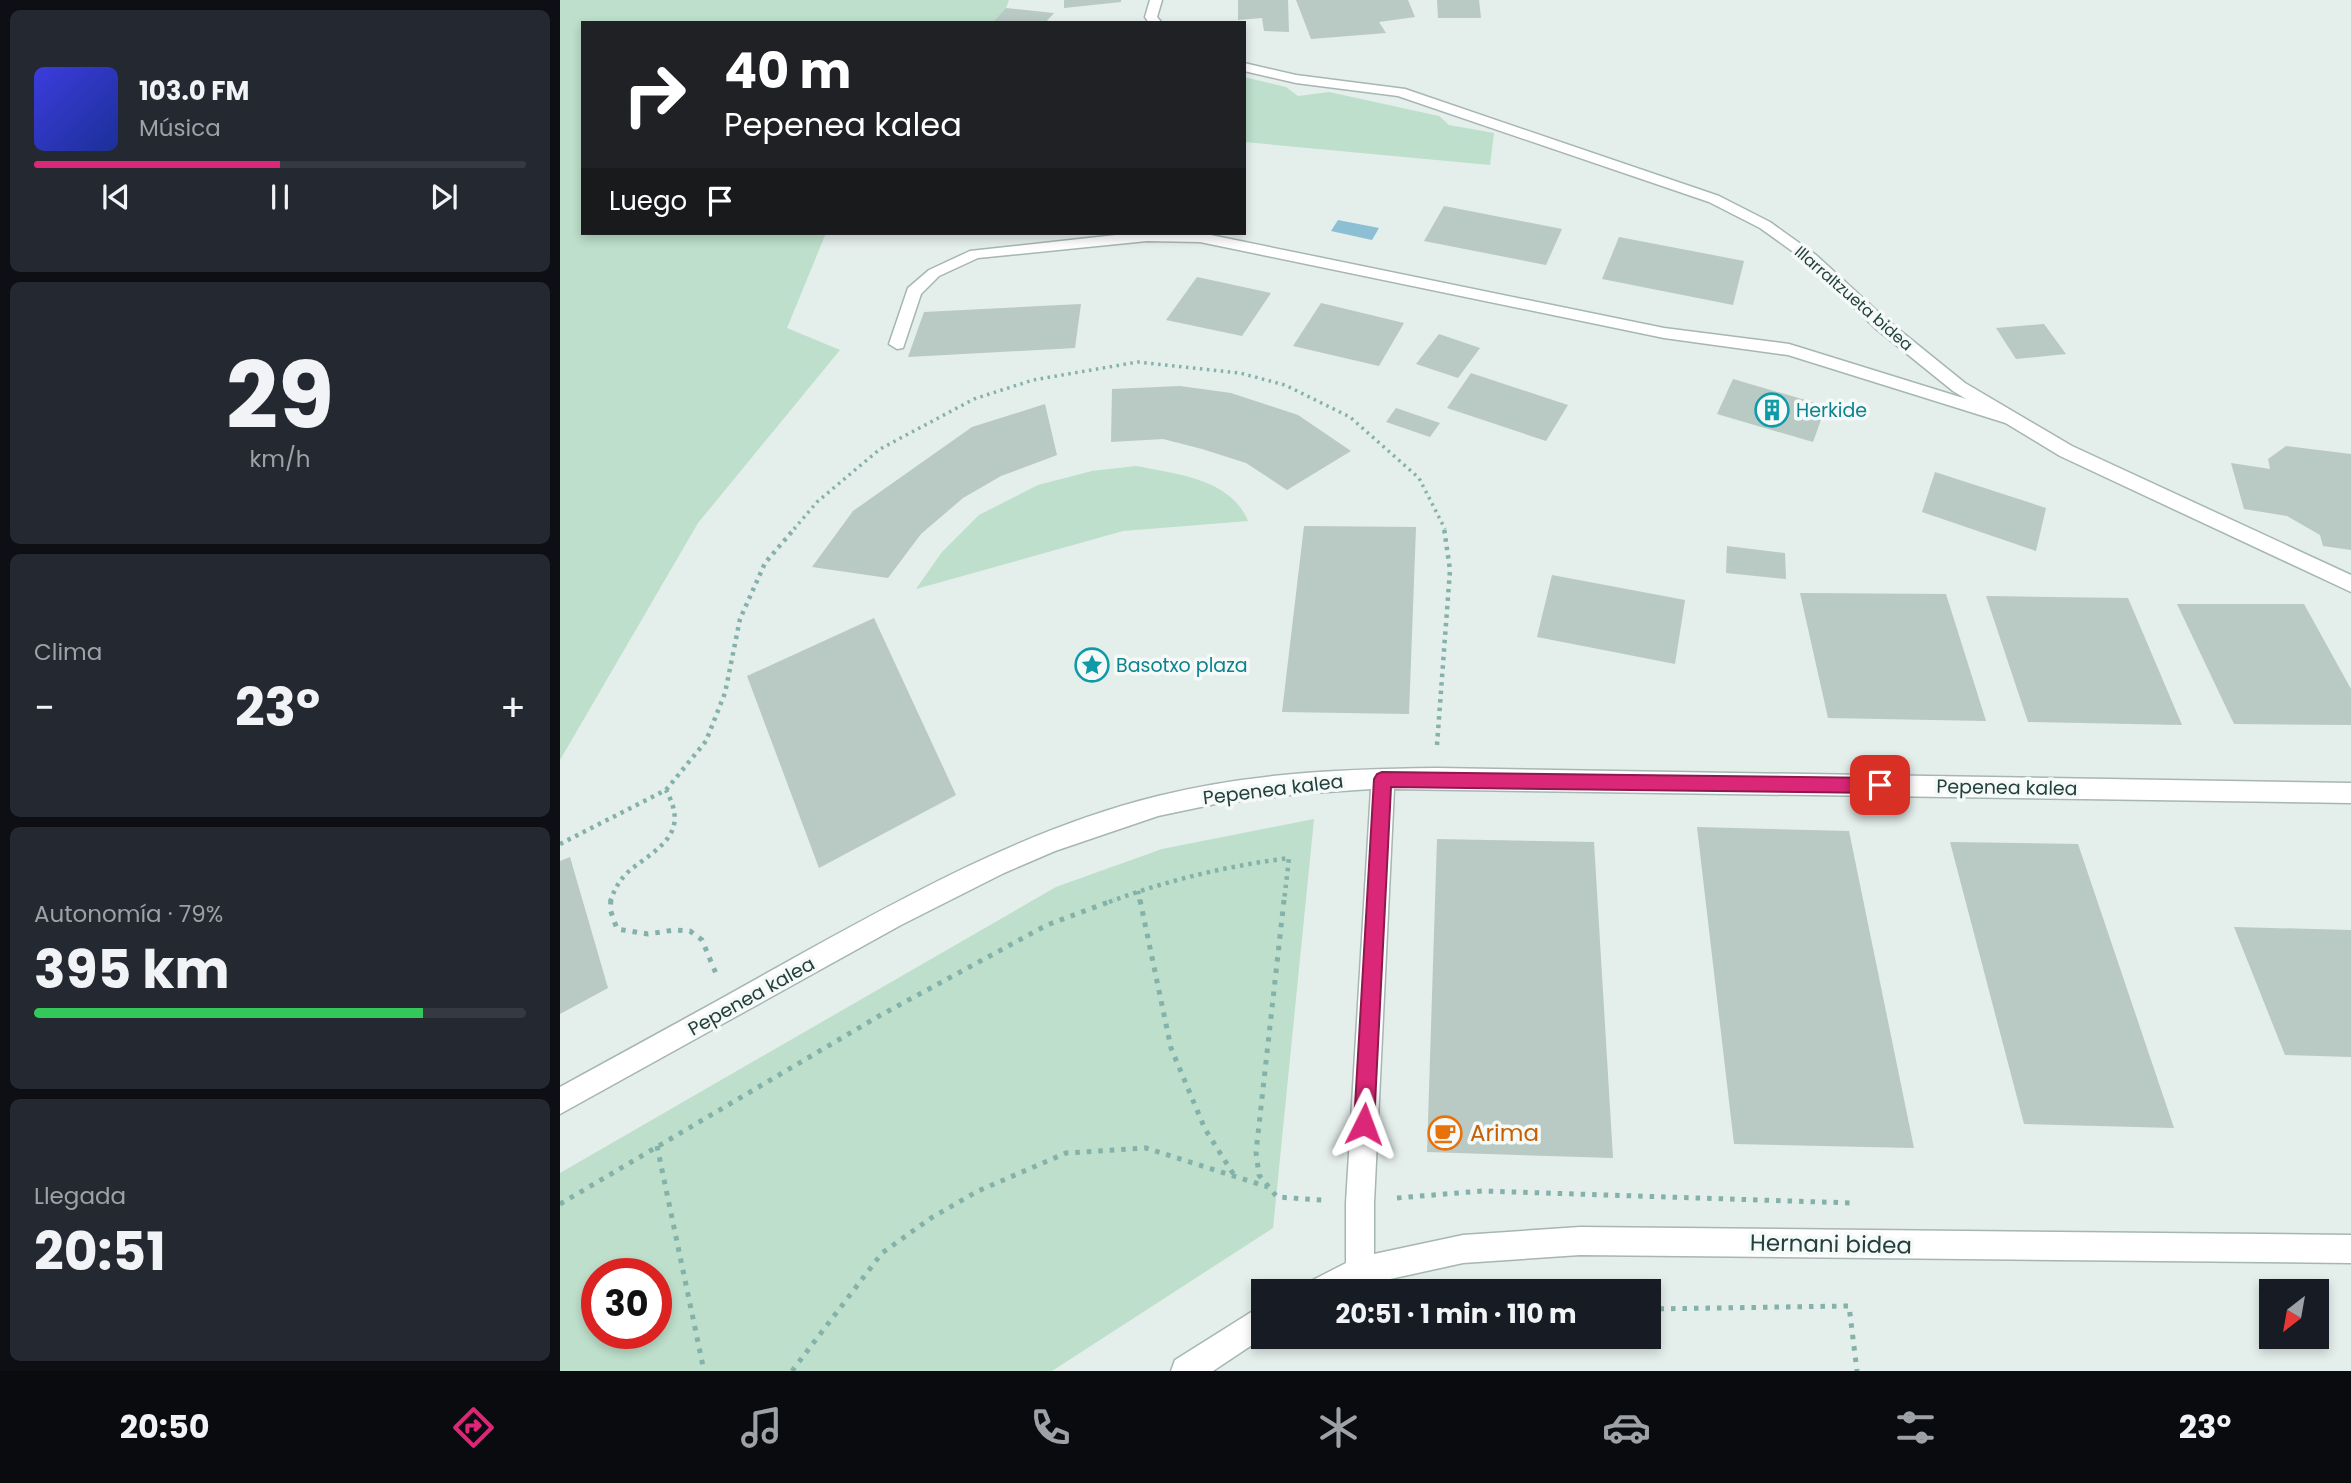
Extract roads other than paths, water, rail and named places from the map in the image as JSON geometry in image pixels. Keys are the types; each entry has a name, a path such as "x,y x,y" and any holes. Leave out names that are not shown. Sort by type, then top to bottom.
{"street":[{"path":"1154,21 1151,17 1156,0"},
{"name":"Illarraltzueta bidea","path":"1246,67 1296,79 1400,92 1714,199 1765,225 1811,258 1881,324 1959,387 2066,451 2351,584"},
{"path":"897,344 914,292 934,273 975,254 1147,236 1200,236 1664,333 1789,350 2014,420"},
{"name":"Pepenea kalea","path":"560,1101 939,892 1034,848 1126,816 1213,794 1304,782 1437,778 2351,793"},
{"path":"1360,1271 1360,1203 1382,779"},
{"name":"Hernani bidea","path":"1344,1279 1360,1271 1463,1249 1580,1241 2351,1249"},
{"path":"1186,1371 1251,1328"}],"water":[{"path":"1338,220 1379,228 1372,240 1331,231"}],"place":[{"name":"Herkide","path":"1772,410"},
{"name":"Basotxo plaza","path":"1092,665"},
{"name":"Arima","path":"1445,1133"}]}
